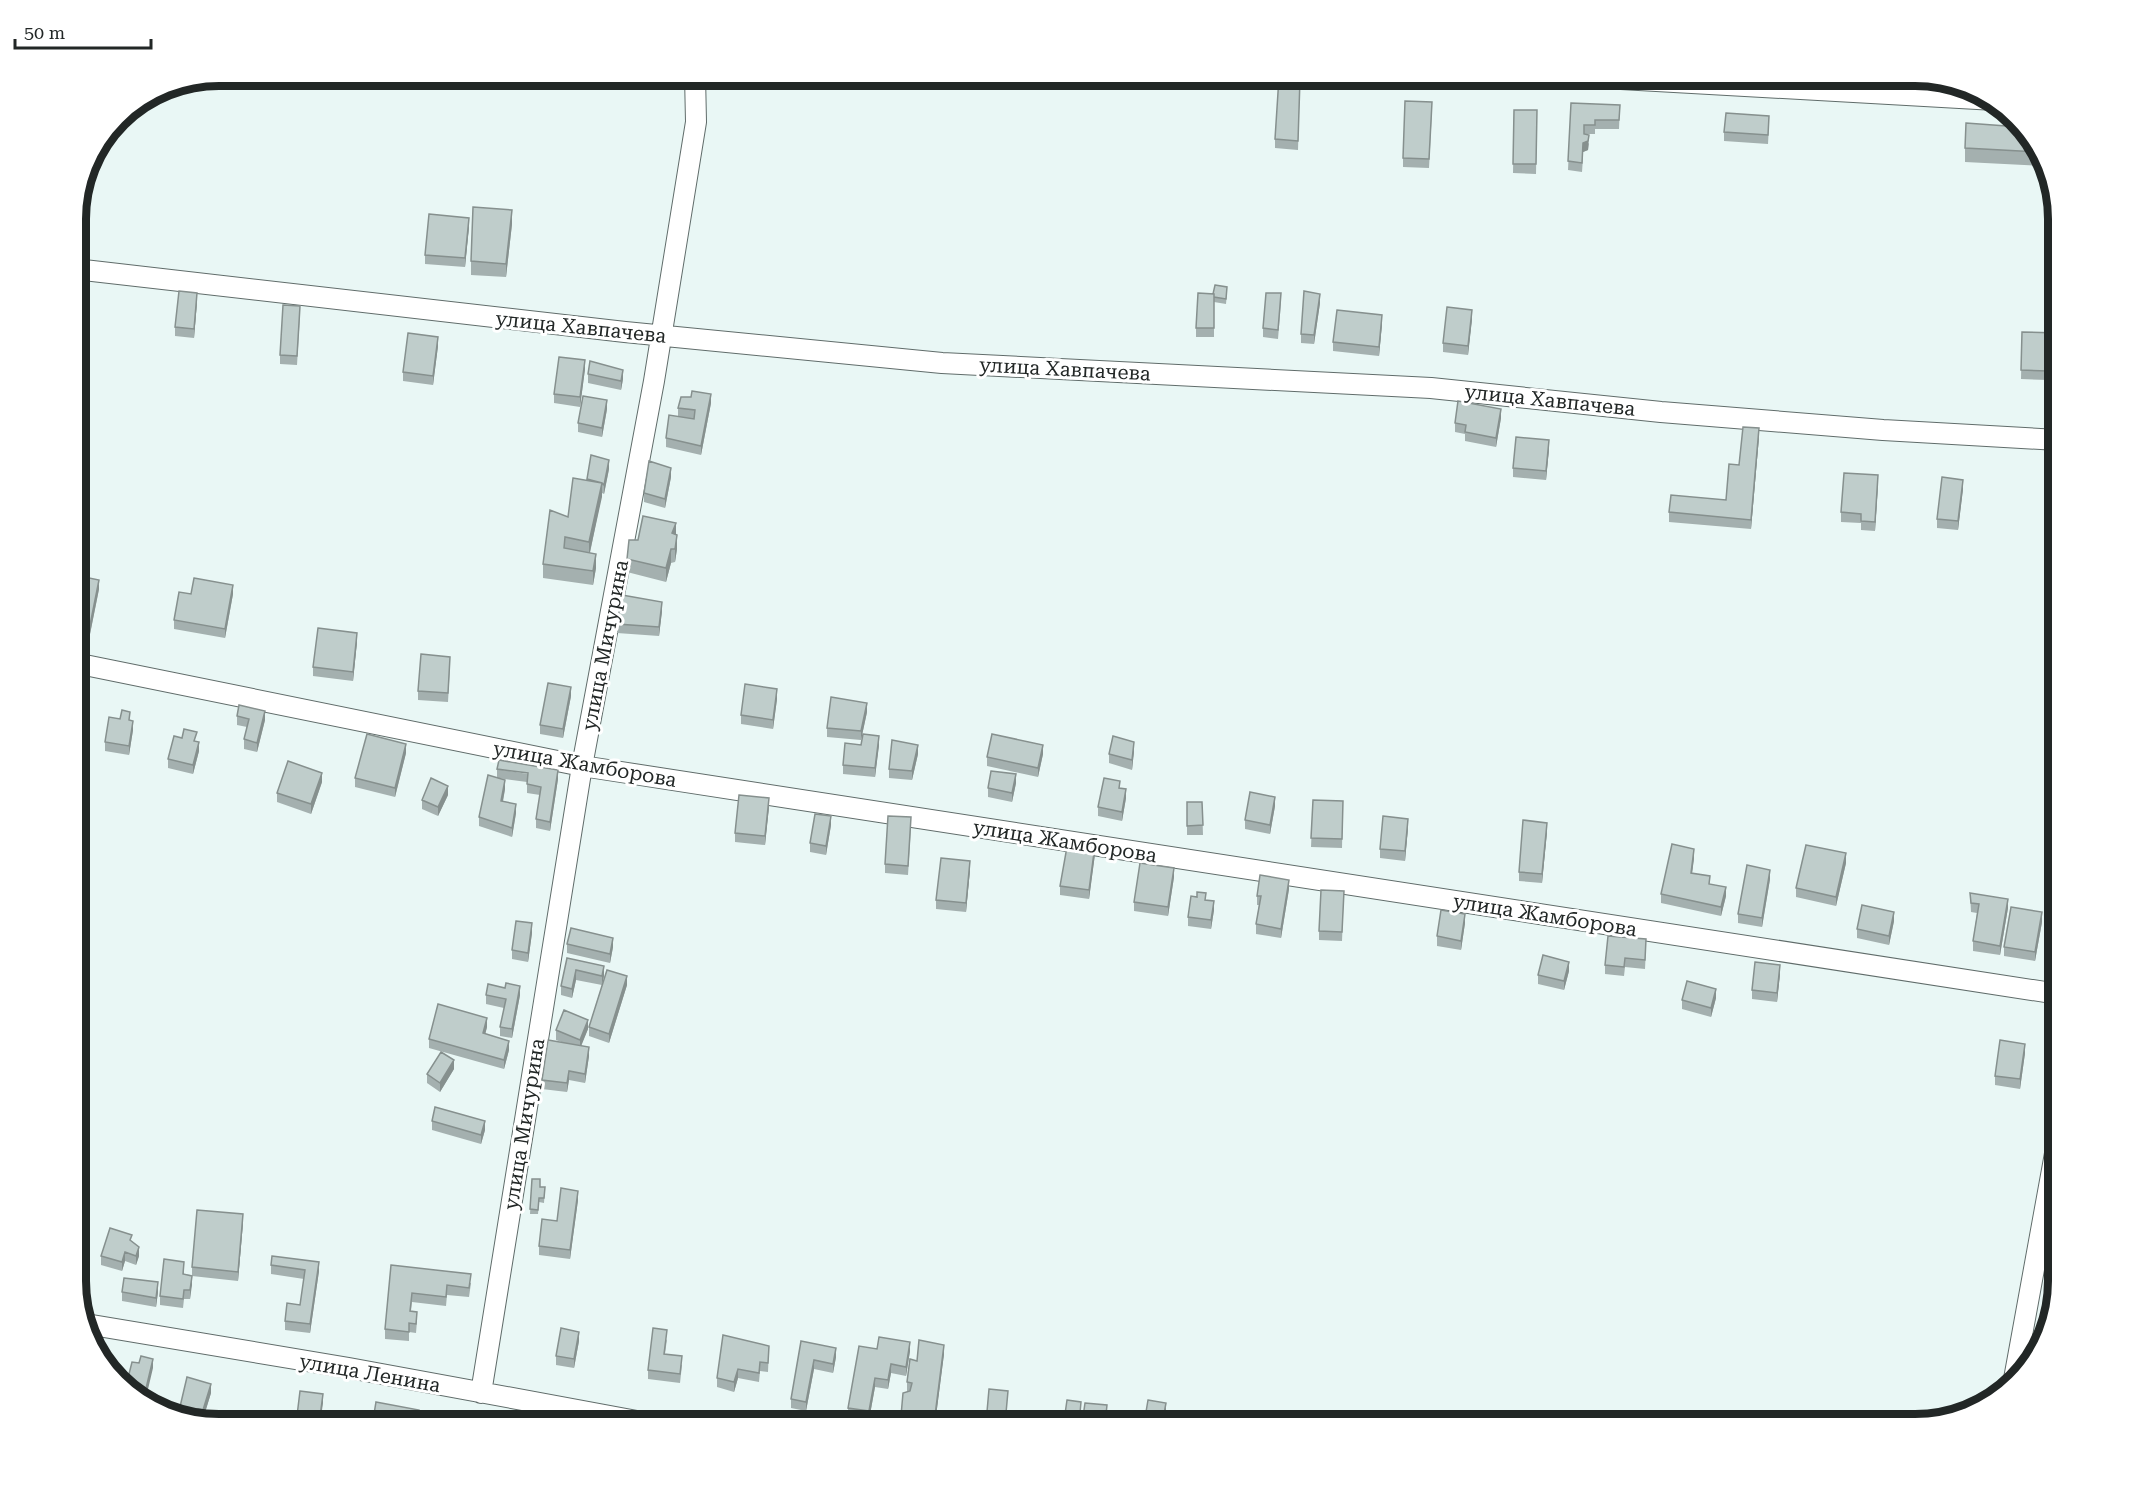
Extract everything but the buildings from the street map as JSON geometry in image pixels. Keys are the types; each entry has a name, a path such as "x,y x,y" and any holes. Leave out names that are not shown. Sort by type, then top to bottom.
{"street":[{"name":"улица Мичурина","path":"481,1393 582,766 661,336 696,122 695,86"},
{"path":"1746,86 1972,99"},
{"name":"улица Хавпачева","path":"86,270 661,336 942,363 1431,388 1673,413 1883,430 2048,439"},
{"name":"улица Жамборова","path":"86,665 582,766 2048,992"},
{"path":"2016,1366 2048,1192"},
{"name":"улица Ленина","path":"94,1325 598,1414"}]}
